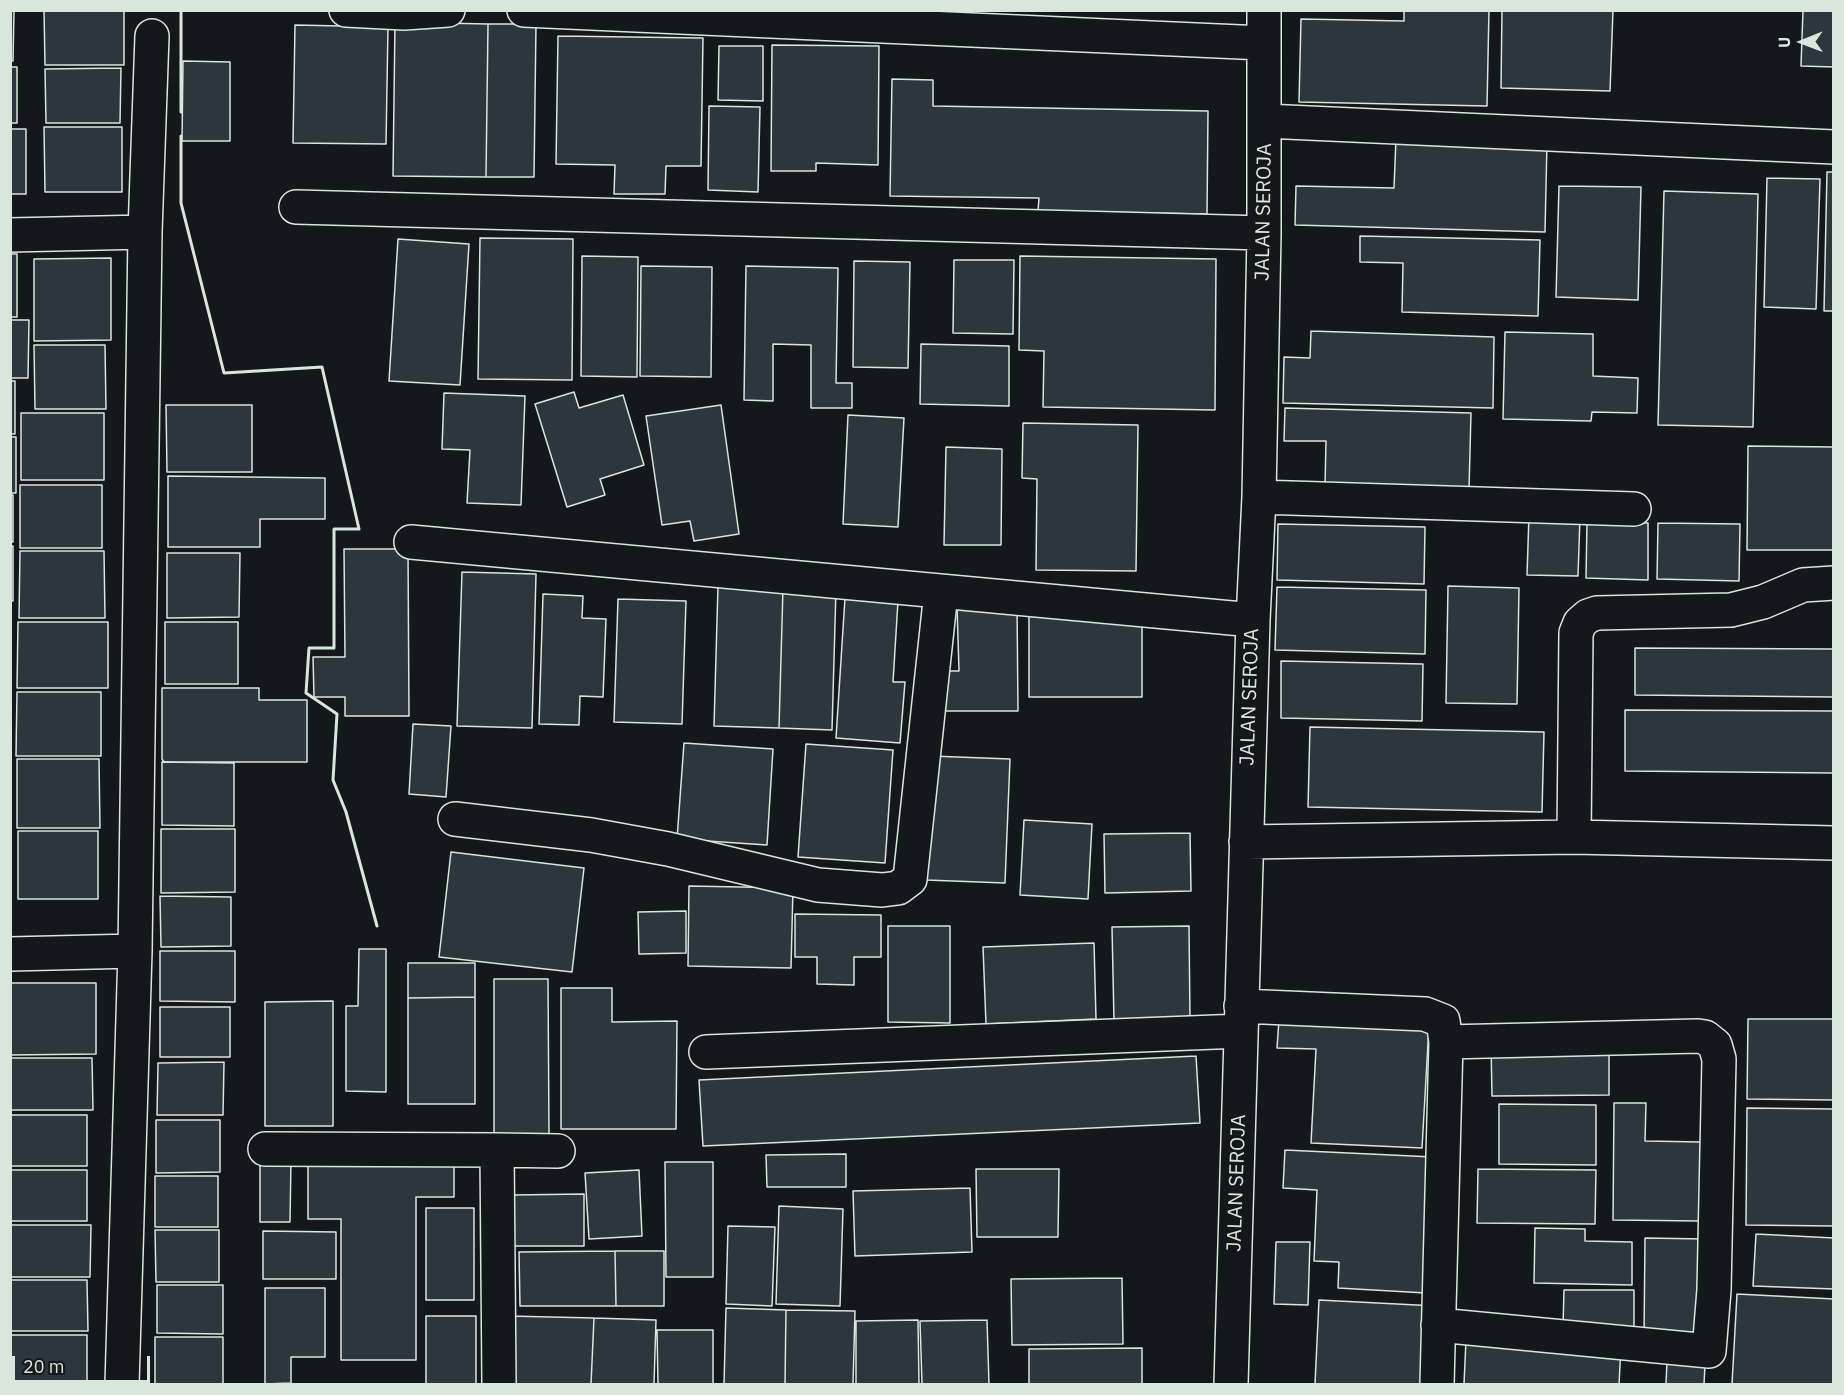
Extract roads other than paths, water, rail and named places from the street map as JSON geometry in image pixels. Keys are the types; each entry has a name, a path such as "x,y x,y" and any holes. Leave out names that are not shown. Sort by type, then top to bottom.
{"street":[{"path":"346,10 404,13 448,10"},
{"path":"524,10 1263,43"},
{"name":"JALAN SEROJA","path":"1231,1384 1252,620 1259,497 1264,233 1264,10"},
{"path":"122,1384 135,951 145,232 152,36"},
{"path":"1265,121 1833,147"},
{"path":"296,207 1264,233"},
{"path":"10,235 145,232"},
{"path":"1259,497 1634,509"},
{"path":"411,542 1252,620"},
{"path":"1574,837 1576,633 1580,623 1588,616 1597,613 1731,610 1763,602 1803,585 1833,583"},
{"path":"455,819 602,837 668,849 818,885 882,890 898,888 910,879 941,592"},
{"path":"1246,842 1574,837 1833,843"},
{"path":"10,954 135,951"},
{"path":"706,1052 1241,1018 1430,1014 1443,1021 1446,1042 1437,1384"},
{"path":"1438,1325 1709,1351 1714,1290 1719,1059 1715,1045 1705,1037 1698,1036 1446,1042"},
{"path":"266,1149 558,1151"},
{"path":"497,1150 499,1384"}]}
